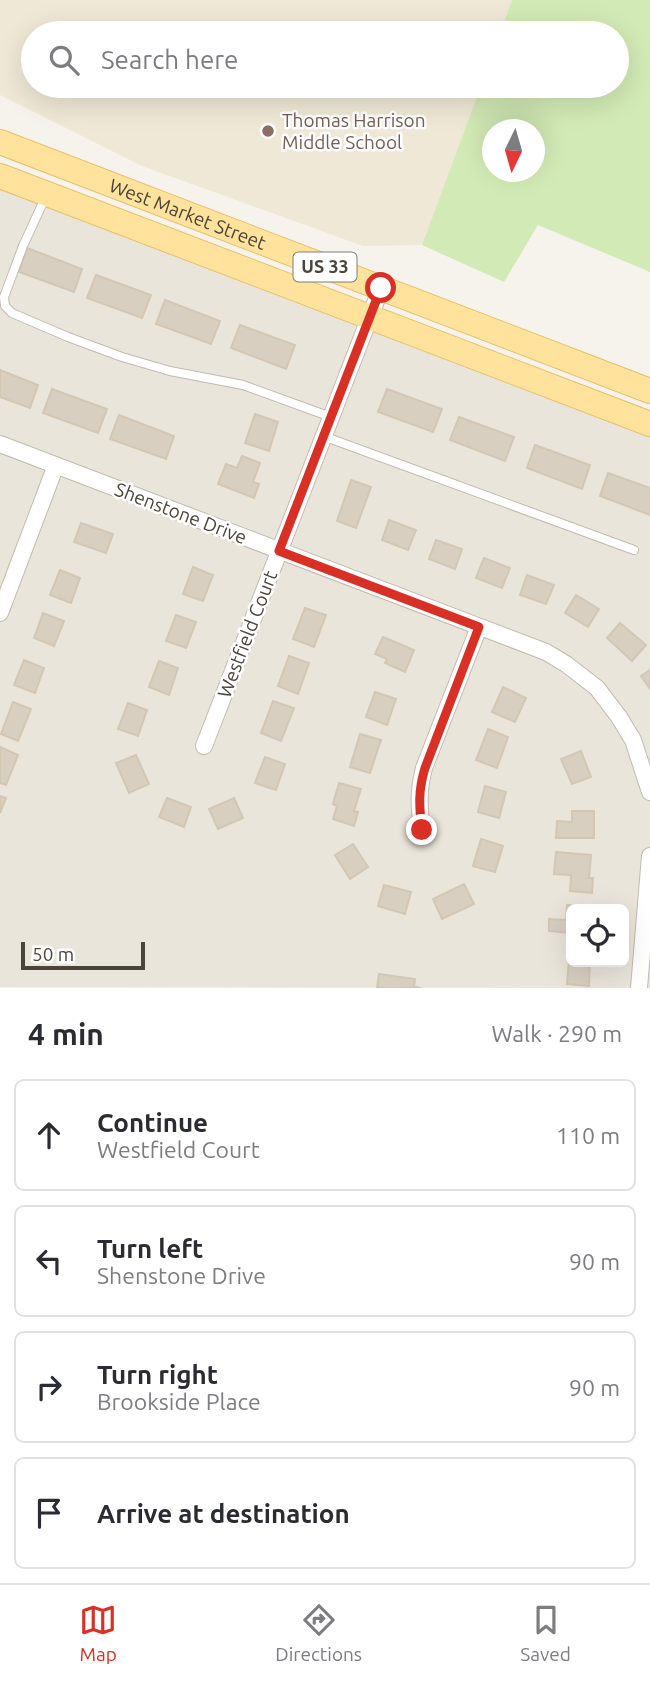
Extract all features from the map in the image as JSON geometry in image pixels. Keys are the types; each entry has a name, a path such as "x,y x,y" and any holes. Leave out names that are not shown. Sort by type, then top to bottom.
{"main road":[{"name":"West Market Street","path":"0,142 650,391"},
{"name":"West Market Street","path":"0,176 650,424"}],"street":[{"name":"Westfield Court","path":"204,746 381,288"},
{"name":"Shenstone Drive","path":"0,444 546,652 597,688 633,740 650,792"},
{"path":"0,613 56,465"},
{"path":"422,830 419,787 479,627"},
{"path":"639,988 650,856"}],"lane":[{"path":"47,194 23,246 4,297 5,306 12,313 122,357 184,374 243,385 331,416"},
{"path":"323,436 634,550"}],"shaded area":[{"name":"Thomas Harrison Middle School","path":"0,0 512,0 504,21 21,21 21,98 477,98 422,245 363,246 142,166 0,95"},
{"path":"0,176 650,424 650,988 0,987"}],"green space":[{"path":"512,0 650,0 650,272 538,225 504,282 422,245 477,98 629,98 629,21 504,21"}],"building":[{"path":"27,248 82,269 74,292 19,272"},
{"path":"96,275 151,295 142,318 87,298"},
{"path":"165,300 220,321 211,344 156,324"},
{"path":"240,325 295,345 286,369 231,348"},
{"path":"0,370 38,385 30,408 0,397"},
{"path":"52,389 107,409 98,433 43,413"},
{"path":"387,389 442,409 433,432 378,412"},
{"path":"255,414 278,422 269,451 245,443"},
{"path":"119,415 174,436 166,459 110,439"},
{"path":"459,417 514,437 505,461 450,440"},
{"path":"535,445 590,465 582,489 527,468"},
{"path":"242,456 260,463 253,482 259,484 254,498 218,484 226,464 237,468"},
{"path":"608,473 650,488 650,515 600,496"},
{"path":"351,480 371,487 356,528 337,521"},
{"path":"389,520 416,530 408,550 382,540"},
{"path":"81,523 113,534 106,553 74,542"},
{"path":"436,540 462,549 455,569 429,559"},
{"path":"484,558 510,568 502,588 476,578"},
{"path":"193,567 213,575 203,601 183,594"},
{"path":"60,570 80,578 71,603 50,595"},
{"path":"527,575 554,585 546,604 520,595"},
{"path":"576,595 599,609 588,627 565,613"},
{"path":"305,608 326,615 314,647 293,639"},
{"path":"43,613 64,621 54,646 34,638"},
{"path":"176,615 196,622 186,648 166,641"},
{"path":"620,623 646,645 632,661 607,638"},
{"path":"383,637 414,650 405,672 385,663 387,659 375,654"},
{"path":"289,656 309,663 298,694 278,686"},
{"path":"24,660 44,668 35,693 14,685"},
{"path":"159,661 178,668 169,695 149,687"},
{"path":"650,670 650,689 641,676"},
{"path":"503,687 526,698 515,722 492,712"},
{"path":"375,692 396,699 387,725 366,717"},
{"path":"273,701 294,708 281,741 261,733"},
{"path":"13,702 31,709 18,741 1,734"},
{"path":"128,703 147,710 138,736 118,729"},
{"path":"488,729 508,737 497,768 476,760"},
{"path":"360,734 381,740 370,773 350,767"},
{"path":"0,747 18,755 6,785 0,783"},
{"path":"581,751 591,777 572,784 561,759"},
{"path":"136,755 149,784 129,793 116,763"},
{"path":"265,757 285,764 276,790 255,783"},
{"path":"339,783 361,789 354,811 358,812 354,826 333,819 337,806 333,804"},
{"path":"485,786 506,792 499,818 478,812"},
{"path":"0,796 6,798 0,813"},
{"path":"167,798 191,807 184,827 159,817"},
{"path":"234,798 243,818 218,829 209,809"},
{"path":"572,811 594,811 594,838 556,838 557,821 572,822"},
{"path":"481,839 503,846 495,872 473,866"},
{"path":"353,844 368,867 350,879 335,855"},
{"path":"556,852 591,855 589,878 593,878 592,893 570,891 571,875 554,874"},
{"path":"464,884 474,904 442,919 433,899"},
{"path":"384,885 411,892 405,914 378,906"},
{"path":"549,919 566,920 566,933 549,931"},
{"path":"568,967 590,967 589,986 567,984"},
{"path":"379,974 415,979 414,987 421,988 377,988"}],"place":[{"name":"Thomas Harrison Middle School","path":"268,131"}],"route":[{"path":"381,288 279,551 479,627 419,787 422,830"}]}
